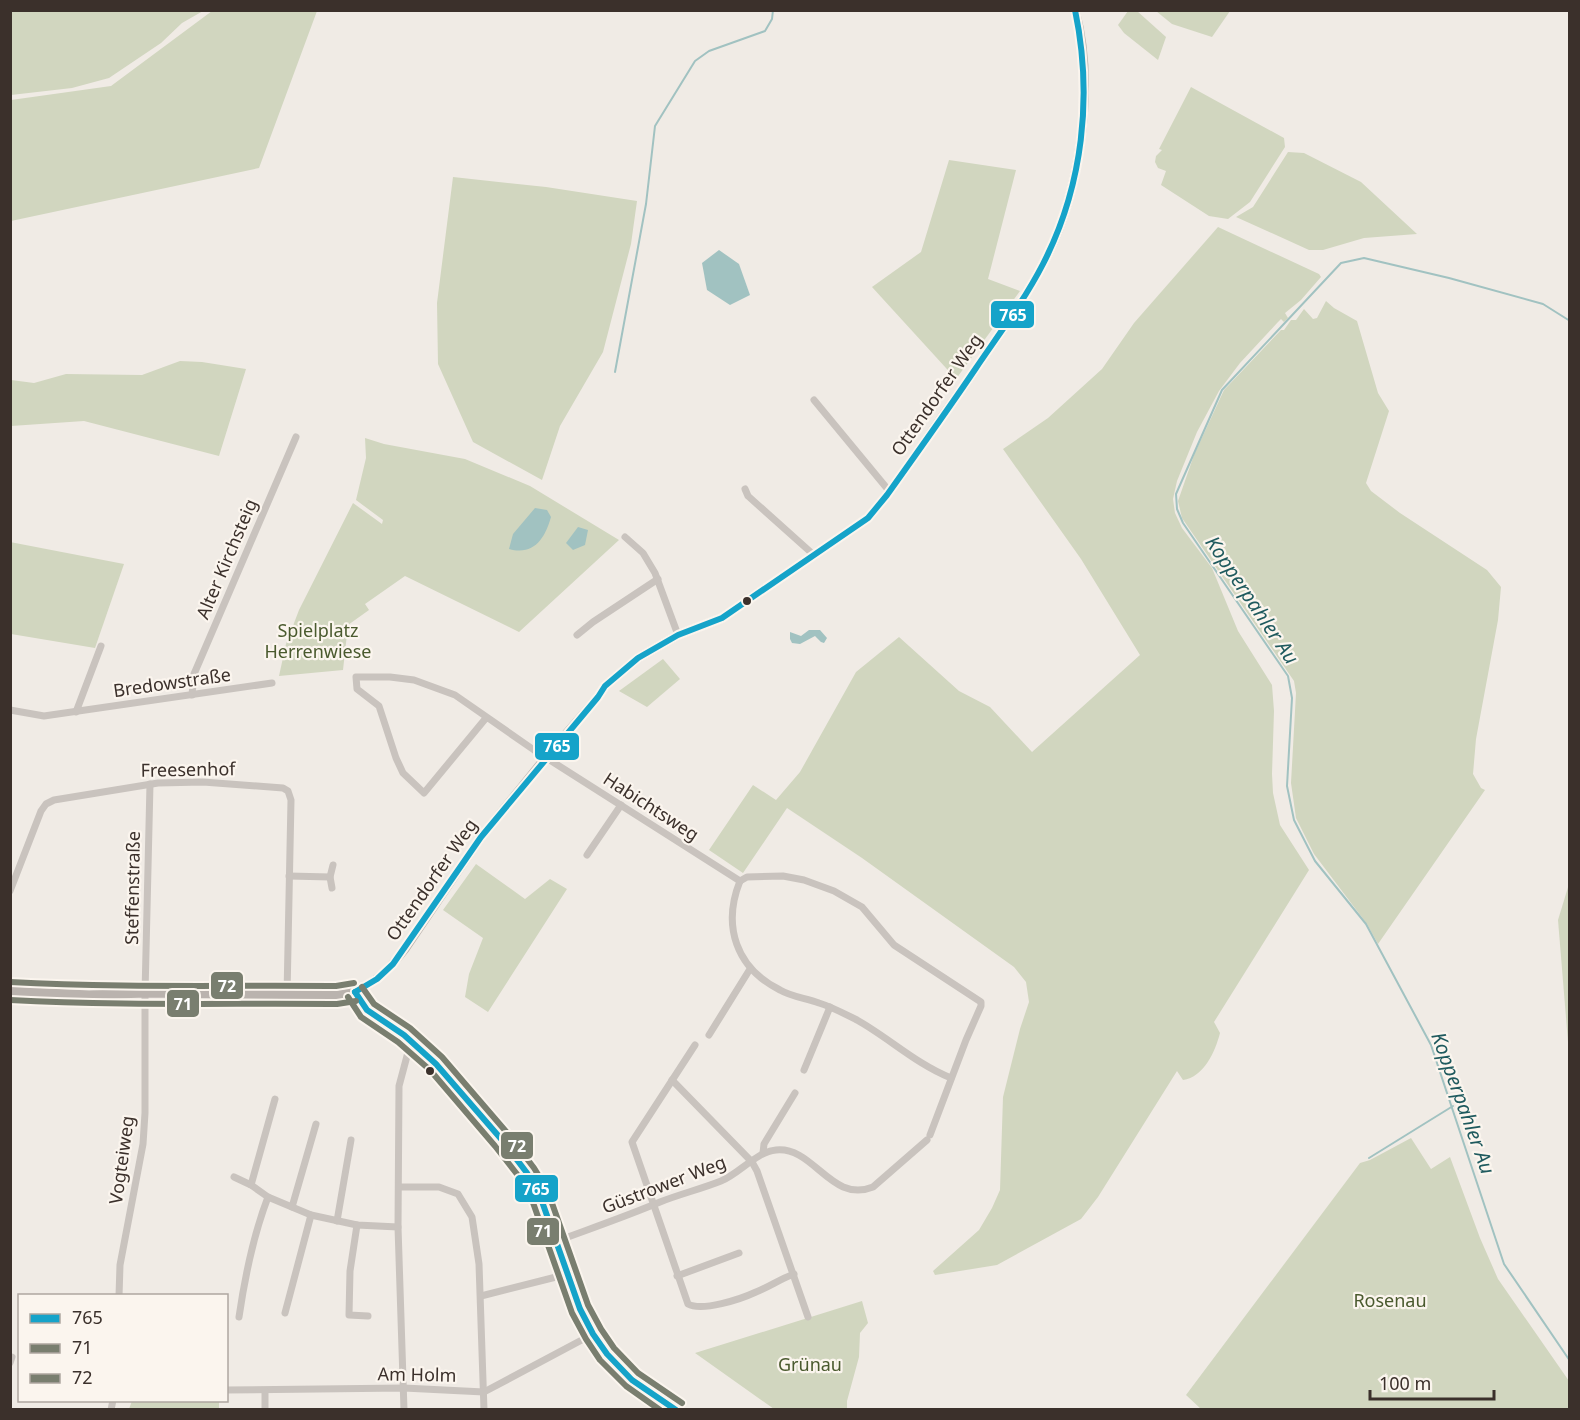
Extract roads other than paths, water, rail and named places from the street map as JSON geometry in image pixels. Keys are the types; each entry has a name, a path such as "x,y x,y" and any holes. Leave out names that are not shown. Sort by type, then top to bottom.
{"main road":[{"name":"Ottendorfer Weg","path":"355,992 377,980 393,964 481,837 605,686 638,658 678,635 722,618 815,556 868,518 890,492 1004,328 1035,279 1053,244 1066,210 1077,166 1083,117 1082,63 1075,10"},
{"path":"10,991 89,995 145,993 337,995 355,992 367,1010 411,1041 441,1069 502,1140 539,1193 558,1241 580,1309 593,1334 607,1354 632,1380 677,1410"}],"street":[{"name":"Ottendorfer Weg","path":"814,400 890,492"},
{"name":"Alter Kirchsteig","path":"192,695 194,674 296,437"},
{"path":"745,489 748,496 815,556"},
{"path":"625,537 643,554 658,579 678,635"},
{"path":"577,635 658,579"},
{"name":"Bredowstraße","path":"76,712 101,646"},
{"name":"Habichtsweg","path":"486,718 424,793 403,773 379,706 357,689 356,677 414,680 455,695 486,718 740,881"},
{"name":"Bredowstraße","path":"10,710 44,716 272,683"},
{"name":"Freesenhof","path":"10,891 41,811 46,804 54,800 150,784 203,782 276,787 288,791 291,800 289,876"},
{"name":"Steffenstraße","path":"145,993 150,784"},
{"path":"587,855 621,805"},
{"path":"332,888 330,877 333,865"},
{"path":"287,995 289,876 330,877"},
{"path":"795,1093 764,1144 763,1153 787,1150 803,1157 839,1185 858,1191 873,1187 928,1137 981,1002 894,945 862,907 825,886 783,876 747,877 740,881 733,904 732,927 739,950 750,969 766,983 781,991 830,1007 875,1031 932,1070 951,1078"},
{"path":"709,1035 750,969"},
{"name":"Vogteiweg","path":"119,1294 120,1265 143,1144 145,993"},
{"path":"804,1070 830,1007"},
{"path":"404,1410 398,1227 399,1086 411,1041"},
{"path":"695,1044 632,1142 688,1305 694,1308 727,1302 794,1274"},
{"path":"672,1080 752,1162 808,1317"},
{"path":"251,1185 275,1099"},
{"path":"292,1207 316,1124"},
{"path":"337,1221 351,1140"},
{"name":"Güstrower Weg","path":"558,1241 723,1181 763,1153"},
{"path":"234,1177 268,1197 311,1215 357,1225 398,1227"},
{"path":"399,1187 439,1187 458,1194 472,1217 479,1263 484,1410"},
{"path":"239,1317 246,1270 268,1197"},
{"path":"285,1312 311,1215"},
{"path":"357,1225 350,1271 349,1315 368,1316"},
{"path":"677,1276 739,1253"},
{"path":"481,1296 568,1274"},
{"path":"484,1392 593,1334"},
{"name":"Am Holm","path":"228,1390 404,1388 484,1392"},
{"path":"265,1391 265,1410"}],"water":[{"path":"719,250 739,264 750,295 730,305 707,290 702,263"},
{"path":"535,508 547,510 551,517 542,538 537,544 525,550 509,549 513,534"},
{"path":"578,527 588,530 585,545 573,550 566,543"},
{"path":"809,630 820,630 827,638 824,643 815,636 800,644 792,643 790,632 801,636"}],"waterway":[{"path":"615,372 646,204 655,126 695,61 709,51 765,31 772,19 773,10"},
{"name":"Kopperpahler Au","path":"1570,321 1543,304 1449,278 1364,258 1341,263 1222,390 1176,494 1177,509 1183,523 1288,676 1292,698 1287,786 1294,820 1315,861 1366,924 1431,1045 1504,1264 1570,1361"},
{"path":"1369,1158 1453,1106"}],"park label":[{"name":"Spielplatz Herrenwiese","path":"318,641"},
{"name":"Rosenau","path":"1390,1301"},
{"name":"Grünau","path":"810,1365"}]}
